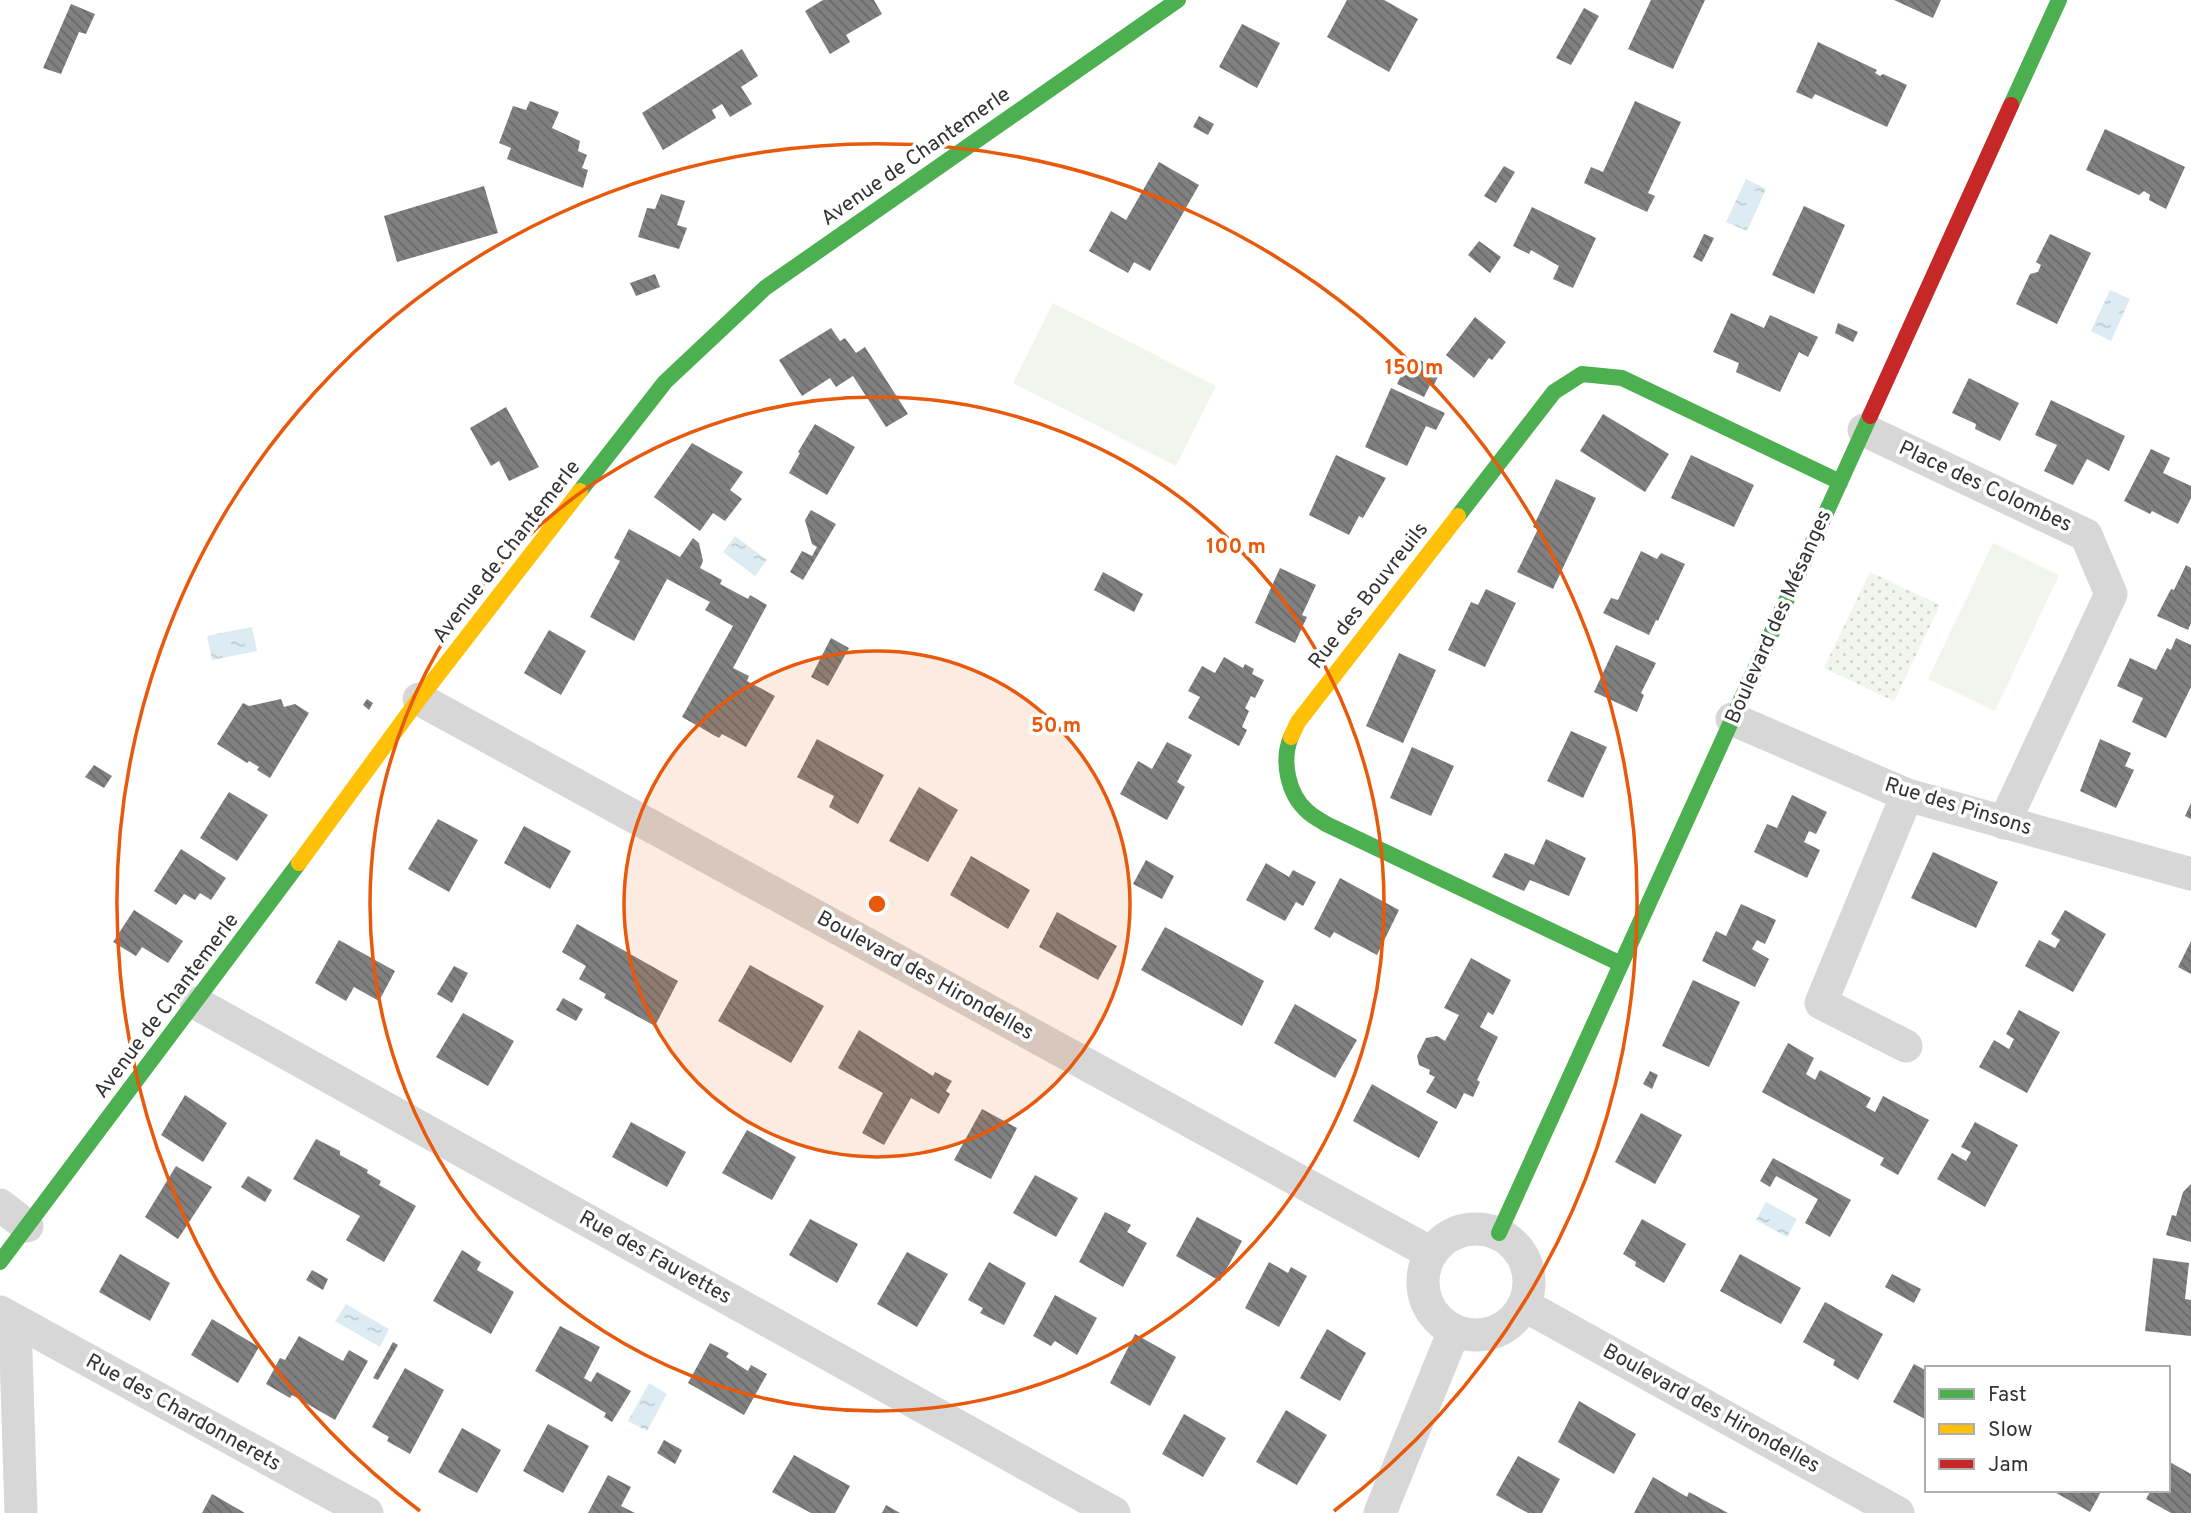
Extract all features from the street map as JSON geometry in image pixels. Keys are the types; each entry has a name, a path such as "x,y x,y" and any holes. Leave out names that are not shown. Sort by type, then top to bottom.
{"street":[{"name":"Avenue de Chantemerle","path":"0,1262 196,1003 419,699 665,382 765,288 1178,0"},
{"name":"Boulevard des Mésanges","path":"1499,1233 2059,0"},
{"name":"Rue des Bouvreuils","path":"1621,964 1326,824 1306,811 1292,790 1287,769 1288,745 1298,722 1554,392 1582,374 1622,378 1840,482"},
{"name":"Place des Colombes","path":"1864,429 2086,535 2111,594 2004,823"},
{"name":"Boulevard des Hirondelles","path":"419,699 1431,1253"},
{"name":"Rue des Pinsons","path":"1732,719 1907,795 2191,874"},
{"path":"1906,1046 1821,1003 1907,795"},
{"name":"Rue des Fauvettes","path":"196,1003 1114,1513"},
{"path":"0,1205 27,1226"},
{"path":"1469,1228 1499,1233 1513,1242 1523,1256 1529,1280 1524,1305 1515,1319 1502,1329 1486,1335 1454,1331 1439,1320 1428,1305 1423,1288 1424,1270 1431,1253 1441,1241 1469,1228"},
{"name":"Boulevard des Hirondelles","path":"1524,1305 1898,1513"},
{"path":"8,1316 21,1513"},
{"name":"Rue des Chardonnerets","path":"8,1316 367,1513"},
{"path":"1380,1513 1454,1331"}],"shaded area":[{"path":"1053,303 1216,386 1176,466 1013,383"},
{"path":"1993,543 2059,575 1995,711 1928,679"},
{"path":"1870,572 1940,605 1894,701 1824,668"}],"water":[{"path":"1746,179 1766,189 1747,231 1726,222"},
{"path":"2110,290 2130,299 2111,341 2091,331"},
{"path":"735,536 767,560 755,576 723,552"},
{"path":"252,627 257,651 212,660 207,636"},
{"path":"1766,1202 1797,1219 1787,1237 1756,1220"},
{"path":"346,1304 389,1329 380,1347 335,1321"},
{"path":"649,1383 667,1394 647,1431 628,1421"}],"building":[{"path":"823,0 874,0 882,14 846,35 850,42 830,54 805,11"},
{"path":"1347,0 1384,0 1418,19 1389,72 1327,37"},
{"path":"1651,0 1705,0 1673,69 1628,49"},
{"path":"1894,0 1941,0 1933,18"},
{"path":"71,4 95,14 86,34 79,32 61,74 43,68"},
{"path":"1584,8 1599,16 1571,65 1556,58"},
{"path":"1242,24 1280,43 1257,88 1219,67"},
{"path":"1818,42 1877,70 1875,73 1880,76 1883,74 1907,85 1887,127 1815,94 1812,99 1796,92"},
{"path":"742,49 758,76 741,87 752,104 730,117 722,104 712,110 716,118 663,150 642,113"},
{"path":"530,101 559,112 552,128 580,141 578,151 587,155 582,168 588,170 583,188 507,159 511,148 499,143 513,106 526,110"},
{"path":"1635,101 1681,122 1648,193 1655,196 1647,212 1584,183 1591,167 1603,172"},
{"path":"1199,116 1214,124 1208,135 1193,127"},
{"path":"2105,129 2185,167 2166,209 2149,200 2150,195 2144,191 2139,195 2086,170"},
{"path":"1159,162 1199,185 1150,271 1134,262 1128,273 1089,251 1111,211 1126,220"},
{"path":"1504,166 1515,172 1496,203 1484,196"},
{"path":"484,186 498,233 397,262 384,216"},
{"path":"661,194 685,201 677,225 687,228 679,249 638,237 647,208 655,209"},
{"path":"1804,206 1845,225 1814,294 1772,275"},
{"path":"1532,207 1596,238 1573,288 1553,279 1559,266 1531,250 1529,254 1513,246"},
{"path":"1704,234 1714,238 1702,262 1693,257"},
{"path":"2050,234 2091,253 2057,324 2016,304 2030,274 2038,272 2041,265 2036,262"},
{"path":"1479,241 1501,257 1490,273 1468,255"},
{"path":"655,274 660,287 636,296 630,283"},
{"path":"1731,313 1764,328 1770,315 1818,337 1808,357 1799,352 1780,392 1736,372 1739,363 1713,352"},
{"path":"1475,317 1506,342 1474,378 1446,355"},
{"path":"1838,323 1858,332 1853,342 1835,333"},
{"path":"831,328 840,341 845,338 856,353 865,347 908,414 886,427 853,376 836,387 830,378 802,396 779,360"},
{"path":"1411,356 1441,370 1433,387 1430,385 1424,397 1397,384"},
{"path":"1969,378 2019,403 2000,441 1975,429 1976,424 1952,413"},
{"path":"1391,388 1445,413 1436,430 1426,426 1407,466 1365,447"},
{"path":"2051,400 2125,436 2109,471 2087,459 2073,485 2044,471 2057,445 2035,435"},
{"path":"506,407 539,467 509,481 499,461 491,466 470,428"},
{"path":"1603,414 1669,454 1645,492 1580,451"},
{"path":"815,424 855,447 827,495 789,473"},
{"path":"692,443 743,472 730,490 742,499 725,521 713,513 700,531 654,497"},
{"path":"2151,449 2170,458 2163,473 2191,486 2191,498 2178,524 2124,501"},
{"path":"1336,455 1386,478 1363,518 1359,516 1349,535 1309,515"},
{"path":"1691,455 1754,485 1734,527 1671,498"},
{"path":"1556,479 1596,498 1553,589 1517,572 1538,529 1533,527"},
{"path":"811,510 836,524 803,580 790,572 802,551 812,556 817,547 812,544 805,520"},
{"path":"629,529 680,557 693,538 699,543 703,561 700,568 722,580 720,584 748,599 750,595 767,605 733,668 749,676 747,681 775,696 746,747 722,734 719,738 682,717 733,626 705,610 710,602 667,579 634,641 590,617 620,561 614,558"},
{"path":"1641,551 1657,559 1661,553 1685,564 1649,635 1603,613 1611,598 1618,600"},
{"path":"2186,565 2191,568 2191,623 2188,630 2157,616"},
{"path":"1280,568 1316,585 1302,615 1307,617 1295,643 1255,623"},
{"path":"1103,572 1143,594 1134,612 1094,590"},
{"path":"1486,589 1516,603 1485,667 1448,650 1471,602 1478,605"},
{"path":"549,630 586,651 561,695 524,673"},
{"path":"831,638 849,648 828,686 811,677"},
{"path":"2176,638 2191,645 2191,687 2166,738 2132,722 2143,698 2117,686 2130,658 2156,670 2167,648 2171,650"},
{"path":"1616,645 1656,663 1641,693 1644,695 1637,712 1594,692"},
{"path":"1399,653 1436,670 1403,743 1366,726"},
{"path":"1224,657 1243,668 1245,664 1254,669 1252,674 1264,680 1255,698 1251,696 1245,708 1249,711 1242,727 1247,730 1239,746 1188,718 1200,697 1188,691 1202,666 1215,673"},
{"path":"281,699 284,707 295,704 309,713 270,778 257,770 259,767 249,761 247,763 217,744 243,703 249,706"},
{"path":"367,699 373,703 369,710 363,705"},
{"path":"1571,731 1607,747 1583,798 1547,781"},
{"path":"817,739 884,775 858,824 829,807 834,796 797,777"},
{"path":"2100,739 2131,753 2125,766 2134,770 2116,808 2080,791"},
{"path":"1167,742 1192,755 1177,782 1185,787 1167,820 1120,794 1138,761 1152,769"},
{"path":"1412,747 1454,766 1431,816 1390,798"},
{"path":"94,765 112,776 104,788 85,777"},
{"path":"919,787 958,810 928,862 889,841"},
{"path":"229,792 268,815 237,861 200,838"},
{"path":"1792,795 1827,812 1816,834 1809,831 1804,842 1820,850 1807,878 1754,852 1767,824 1777,828"},
{"path":"2191,803 2191,819 2185,816"},
{"path":"438,819 478,840 449,892 408,869"},
{"path":"524,826 571,851 550,889 504,863"},
{"path":"1546,839 1586,858 1569,896 1530,880 1524,891 1492,877 1505,853 1534,865"},
{"path":"181,849 226,878 211,900 200,893 195,900 184,894 176,905 154,891"},
{"path":"1933,852 1998,882 1976,928 1911,898"},
{"path":"971,856 1030,890 1008,929 950,895"},
{"path":"1146,860 1174,876 1162,899 1133,884"},
{"path":"1266,863 1289,877 1293,870 1316,882 1303,906 1296,902 1285,921 1246,900"},
{"path":"1340,878 1399,910 1377,955 1334,932 1330,938 1314,929"},
{"path":"1741,904 1776,920 1765,944 1757,940 1752,949 1769,959 1755,987 1702,961 1716,931 1726,936"},
{"path":"134,910 183,941 168,963 142,947 136,956 113,942"},
{"path":"2065,910 2106,934 2073,992 2025,966 2039,940 2055,948 2060,940 2051,934"},
{"path":"1057,912 1117,946 1098,980 1039,947"},
{"path":"577,924 678,981 655,1026 604,998 606,994 579,979 586,966 562,952"},
{"path":"1165,927 1264,981 1242,1026 1141,970"},
{"path":"339,940 395,971 379,1001 354,987 346,1001 315,983"},
{"path":"2191,941 2191,974 2178,967"},
{"path":"1471,958 1511,980 1493,1015 1488,1012 1480,1027 1498,1037 1477,1080 1480,1082 1473,1097 1464,1093 1456,1109 1426,1092 1435,1077 1429,1074 1430,1070 1419,1065 1417,1056 1426,1038 1437,1036 1445,1041 1459,1015 1444,1008"},
{"path":"750,965 824,1006 791,1063 718,1021"},
{"path":"454,966 468,973 452,1003 437,994"},
{"path":"1693,980 1740,1002 1709,1067 1662,1046"},
{"path":"563,998 583,1009 576,1021 556,1010"},
{"path":"1295,1004 1357,1040 1335,1078 1274,1043"},
{"path":"2019,1010 2060,1032 2027,1093 1979,1067 1994,1040 2009,1049 2014,1039 2006,1034"},
{"path":"463,1013 514,1041 488,1086 436,1057"},
{"path":"859,1030 933,1076 935,1072 952,1081 946,1091 950,1094 939,1114 911,1098 884,1145 862,1133 883,1093 838,1068"},
{"path":"1788,1043 1814,1058 1806,1074 1815,1080 1820,1070 1871,1098 1866,1107 1875,1112 1883,1096 1929,1120 1898,1175 1880,1165 1884,1158 1762,1092"},
{"path":"1650,1071 1658,1075 1652,1089 1643,1084"},
{"path":"1372,1084 1438,1122 1419,1158 1353,1121"},
{"path":"185,1095 227,1123 203,1162 161,1135"},
{"path":"982,1109 1017,1128 991,1179 954,1160"},
{"path":"1641,1113 1682,1135 1655,1184 1615,1162"},
{"path":"631,1122 686,1152 667,1187 612,1157"},
{"path":"1975,1122 2018,1145 1985,1207 1937,1179 1952,1153 1966,1161 1971,1152 1961,1147"},
{"path":"747,1130 796,1157 772,1200 722,1173"},
{"path":"316,1139 340,1151 340,1155 368,1170 367,1173 381,1181 379,1185 416,1206 384,1262 346,1240 360,1216 293,1179"},
{"path":"1773,1158 1851,1200 1830,1237 1805,1223 1818,1199 1776,1176 1770,1187 1760,1181"},
{"path":"176,1166 212,1187 178,1239 145,1217"},
{"path":"1035,1175 1078,1198 1056,1237 1013,1213"},
{"path":"248,1176 272,1190 265,1202 241,1187"},
{"path":"2191,1184 2191,1242 2166,1235 2172,1215 2176,1216 2183,1192"},
{"path":"1105,1212 1131,1225 1127,1232 1147,1243 1123,1287 1079,1262"},
{"path":"1197,1217 1242,1241 1220,1281 1176,1256"},
{"path":"810,1219 858,1244 837,1283 789,1255"},
{"path":"1642,1219 1686,1244 1664,1283 1635,1266 1636,1262 1623,1254"},
{"path":"462,1250 481,1262 477,1270 514,1292 491,1334 433,1301"},
{"path":"907,1252 948,1274 917,1327 877,1304"},
{"path":"120,1254 170,1283 150,1321 99,1292"},
{"path":"1740,1254 1801,1288 1781,1324 1720,1291"},
{"path":"2153,1258 2189,1263 2185,1299 2191,1300 2191,1336 2145,1331"},
{"path":"989,1262 1026,1283 1004,1325 980,1313 983,1308 968,1300"},
{"path":"1269,1262 1288,1273 1291,1267 1307,1276 1279,1327 1245,1308"},
{"path":"312,1270 328,1279 323,1290 306,1280"},
{"path":"1892,1274 1921,1289 1914,1303 1885,1287"},
{"path":"1055,1295 1097,1318 1077,1355 1055,1341 1051,1346 1033,1336"},
{"path":"1825,1302 1883,1334 1858,1380 1833,1365 1835,1360 1803,1342"},
{"path":"212,1319 259,1347 238,1383 191,1355"},
{"path":"560,1326 600,1347 584,1378 591,1382 597,1372 631,1391 612,1422 604,1417 606,1413 535,1371"},
{"path":"1327,1329 1366,1353 1340,1401 1300,1378"},
{"path":"1135,1334 1176,1357 1150,1406 1110,1383"},
{"path":"299,1336 343,1361 349,1350 368,1361 335,1420 292,1395 290,1398 266,1384 280,1358 285,1360"},
{"path":"393,1342 398,1345 378,1380 373,1378"},
{"path":"710,1343 729,1353 726,1357 748,1371 751,1365 767,1374 744,1415 688,1383"},
{"path":"1914,1364 1925,1370 1925,1419 1893,1402"},
{"path":"405,1368 444,1390 410,1454 387,1441 389,1437 372,1427"},
{"path":"1579,1401 1636,1434 1614,1474 1558,1442"},
{"path":"1286,1410 1327,1435 1297,1485 1256,1462"},
{"path":"1184,1414 1226,1438 1203,1477 1162,1454"},
{"path":"548,1424 589,1446 563,1493 523,1471"},
{"path":"462,1428 501,1450 477,1493 438,1472"},
{"path":"664,1440 682,1450 675,1464 657,1453"},
{"path":"794,1455 850,1486 835,1513 811,1513 772,1492"},
{"path":"1518,1456 1560,1479 1542,1513 1528,1513 1496,1495"},
{"path":"2170,1462 2191,1474 2191,1513 2171,1513 2146,1499 2150,1492 2170,1492"},
{"path":"608,1475 631,1487 621,1506 635,1513 588,1513"},
{"path":"1653,1477 1687,1497 1689,1492 1728,1513 1634,1513"},
{"path":"2055,1492 2101,1492 2090,1512"},
{"path":"212,1494 245,1513 202,1513"},
{"path":"886,1505 900,1513 882,1513"}],"traffic: fast":[{"path":"580,491 665,382 765,288 1178,0"},
{"path":"2011,105 2059,0"},
{"path":"1458,516 1554,392 1582,374 1622,378 1840,482"},
{"path":"1499,1233 1870,416"},
{"path":"1291,737 1287,756 1288,777 1300,804 1314,816 1621,964"},
{"path":"0,1262 299,863"}],"traffic: slow":[{"path":"299,863 419,699 580,491"},
{"path":"1291,737 1298,722 1458,516"}],"traffic: jam":[{"path":"1870,416 2011,105"}]}
